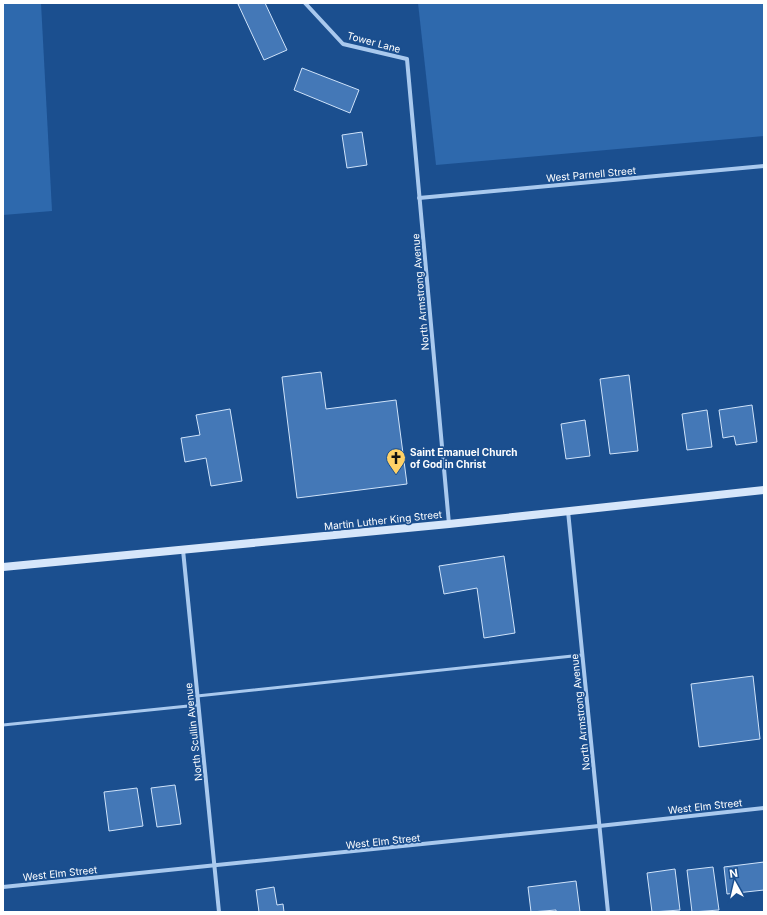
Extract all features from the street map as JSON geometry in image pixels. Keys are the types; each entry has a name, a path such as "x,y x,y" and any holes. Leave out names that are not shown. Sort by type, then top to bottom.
{"street":[{"name":"Tower Lane","path":"305,3 343,44 408,59"},
{"name":"North Armstrong Avenue","path":"408,59 419,198 449,524"},
{"name":"West Parnell Street","path":"419,198 764,166"},
{"name":"Martin Luther King Street","path":"3,567 449,524 764,490"},
{"name":"North Armstrong Avenue","path":"568,511 608,912"},
{"name":"North Scullin Avenue","path":"183,550 219,912"},
{"name":"West Elm Street","path":"3,887 764,808"}],"lane":[{"path":"197,696 582,655"},
{"path":"3,725 198,705"}],"shaded area":[{"path":"3,3 41,3 52,211 3,215"},
{"path":"418,3 764,3 764,136 436,165"}],"building":[{"path":"265,3 287,50 264,60 238,4"},
{"path":"302,68 359,90 350,113 294,90"},
{"path":"362,132 367,165 347,168 342,135"},
{"path":"321,372 326,409 396,400 407,484 297,498 282,377"},
{"path":"629,375 638,451 610,454 600,379"},
{"path":"752,405 757,442 736,445 734,436 723,438 719,410"},
{"path":"230,409 242,481 211,486 206,458 185,462 181,438 200,435 196,415"},
{"path":"707,410 712,447 687,450 682,414"},
{"path":"585,420 590,456 566,459 561,424"},
{"path":"504,556 515,633 484,638 477,588 444,594 439,566"},
{"path":"753,676 760,739 699,747 691,684"},
{"path":"175,785 181,824 157,827 151,788"},
{"path":"137,788 143,826 109,831 104,792"},
{"path":"764,862 764,890 727,894 724,867"},
{"path":"713,867 719,910 692,912 687,870"},
{"path":"675,869 680,910 652,912 647,873"},
{"path":"576,881 580,912 556,912 556,910 531,912 528,887"},
{"path":"274,887 277,905 283,904 284,912 259,912 256,890"}],"place":[{"name":"Saint Emanuel Church of God in Christ","path":"396,475"}]}
